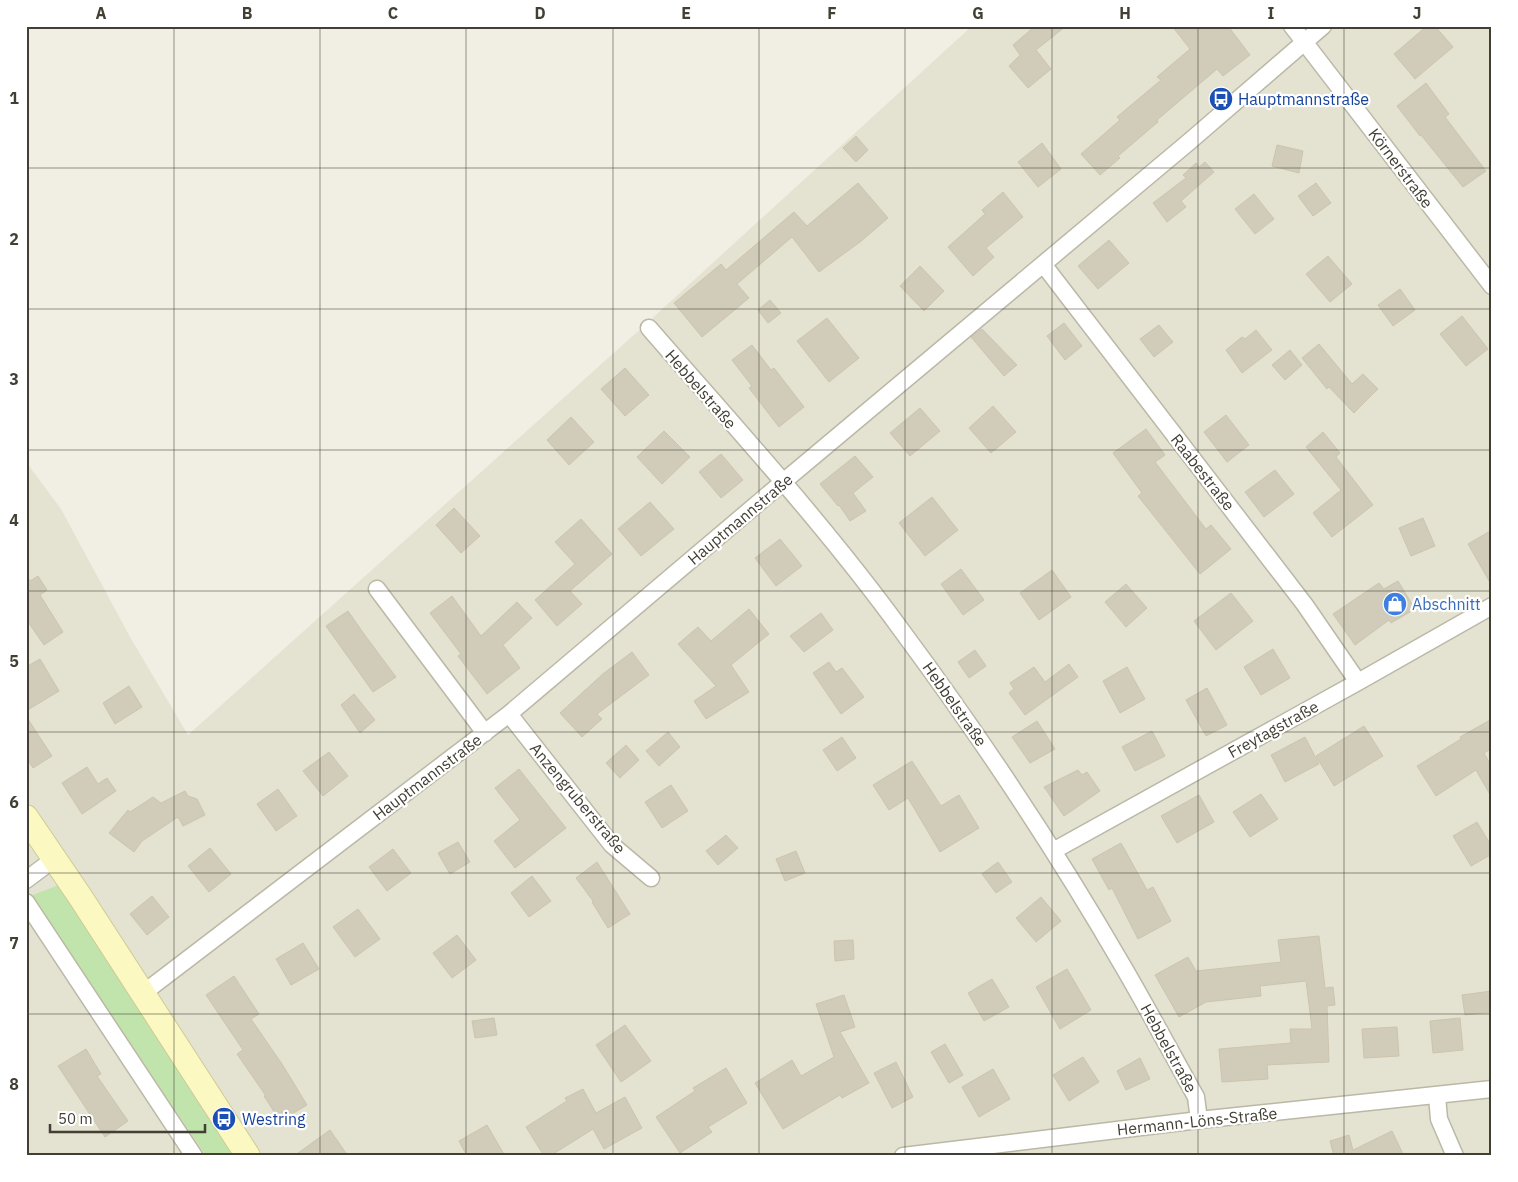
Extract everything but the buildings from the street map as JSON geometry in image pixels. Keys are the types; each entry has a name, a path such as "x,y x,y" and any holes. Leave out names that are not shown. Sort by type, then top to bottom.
{"street":[{"name":"Körnerstraße","path":"1292,26 1492,286"},
{"name":"Hauptmannstraße","path":"142,994 509,714 1183,147 1323,26"},
{"name":"Raabestraße","path":"1043,264 1305,605 1358,682"},
{"name":"Hebbelstraße","path":"649,328 783,482 853,567 901,629 984,745 1053,851 1124,968 1196,1097 1199,1120"},
{"path":"377,589 485,733"},
{"name":"Freytagstraße","path":"1053,851 1492,606"},
{"name":"Anzengruberstraße","path":"509,714 612,845 651,878"},
{"path":"26,817 248,1156"},
{"path":"26,880 54,859"},
{"path":"26,902 194,1156"},
{"name":"Hermann-Löns-Straße","path":"903,1156 1199,1120 1492,1089"},
{"path":"1437,1096 1439,1119 1455,1156"}],"shaded area":[{"path":"972,26 1492,26 1492,1156 26,1156 26,462 61,509 130,637 188,735 636,333"}],"green space":[{"path":"59,885 235,1156 206,1156 30,896"}],"place":[{"name":"Hauptmannstraße","path":"1221,99"},
{"name":"Abschnitt","path":"1395,604"},
{"name":"Westring","path":"224,1119"}]}
